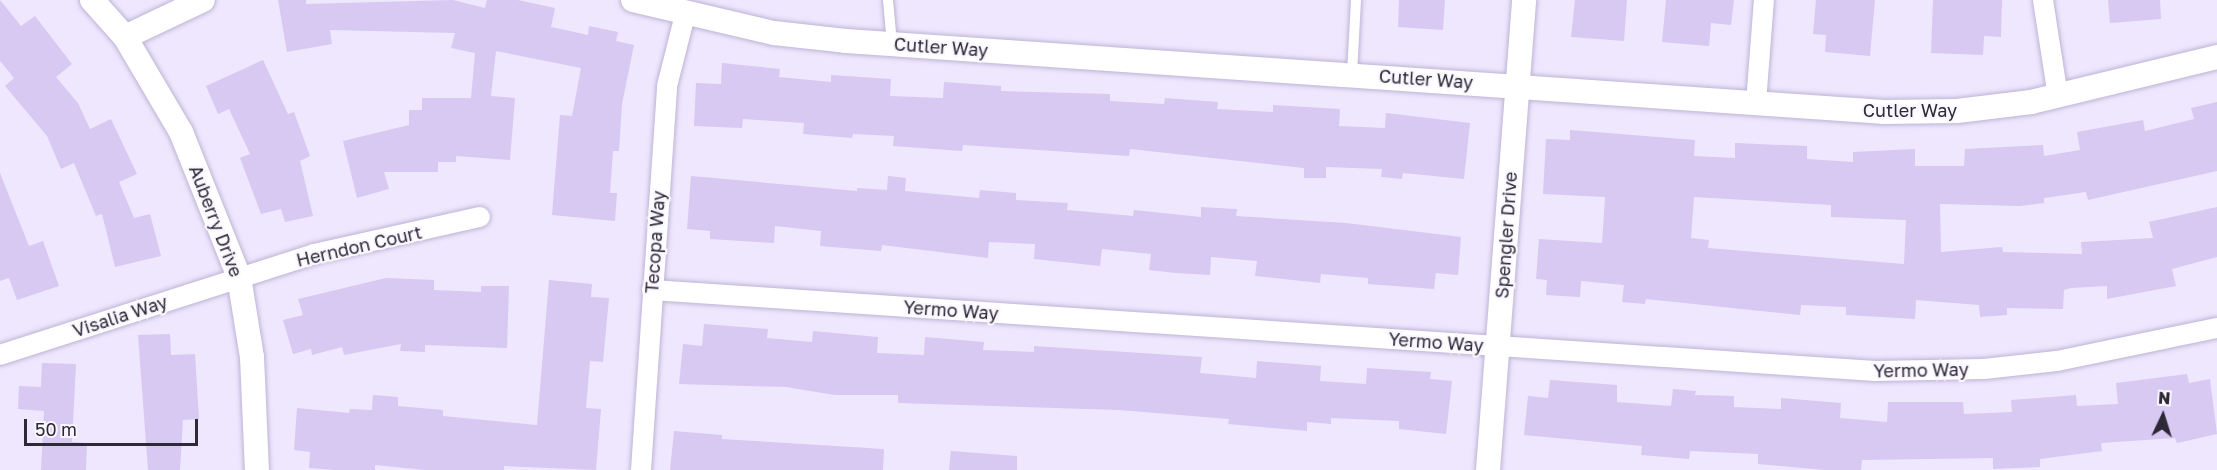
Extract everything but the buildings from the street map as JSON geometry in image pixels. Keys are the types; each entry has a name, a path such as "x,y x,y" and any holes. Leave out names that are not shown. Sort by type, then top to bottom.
{"street":[{"name":"Auberry Drive","path":"92,0 125,37 181,132 239,277 252,357 257,470"},
{"path":"125,37 202,0"},
{"name":"Cutler Way","path":"633,0 685,15 774,33 892,44 1517,85 1884,112 1958,111 2058,97 2217,57"},
{"name":"Spengler Drive","path":"1488,470 1524,0"},
{"path":"1756,103 1764,0"},
{"path":"2043,0 2058,97"},
{"name":"Tecopa Way","path":"641,470 667,86 685,15"},
{"name":"Herndon Court","path":"239,277 324,251 480,218"},
{"name":"Visalia Way","path":"0,355 239,277"},
{"name":"Yermo Way","path":"652,290 1875,371 1947,371 2066,359 2217,328"}],"lane":[{"path":"888,0 892,44"},
{"path":"1353,74 1356,0"}]}
